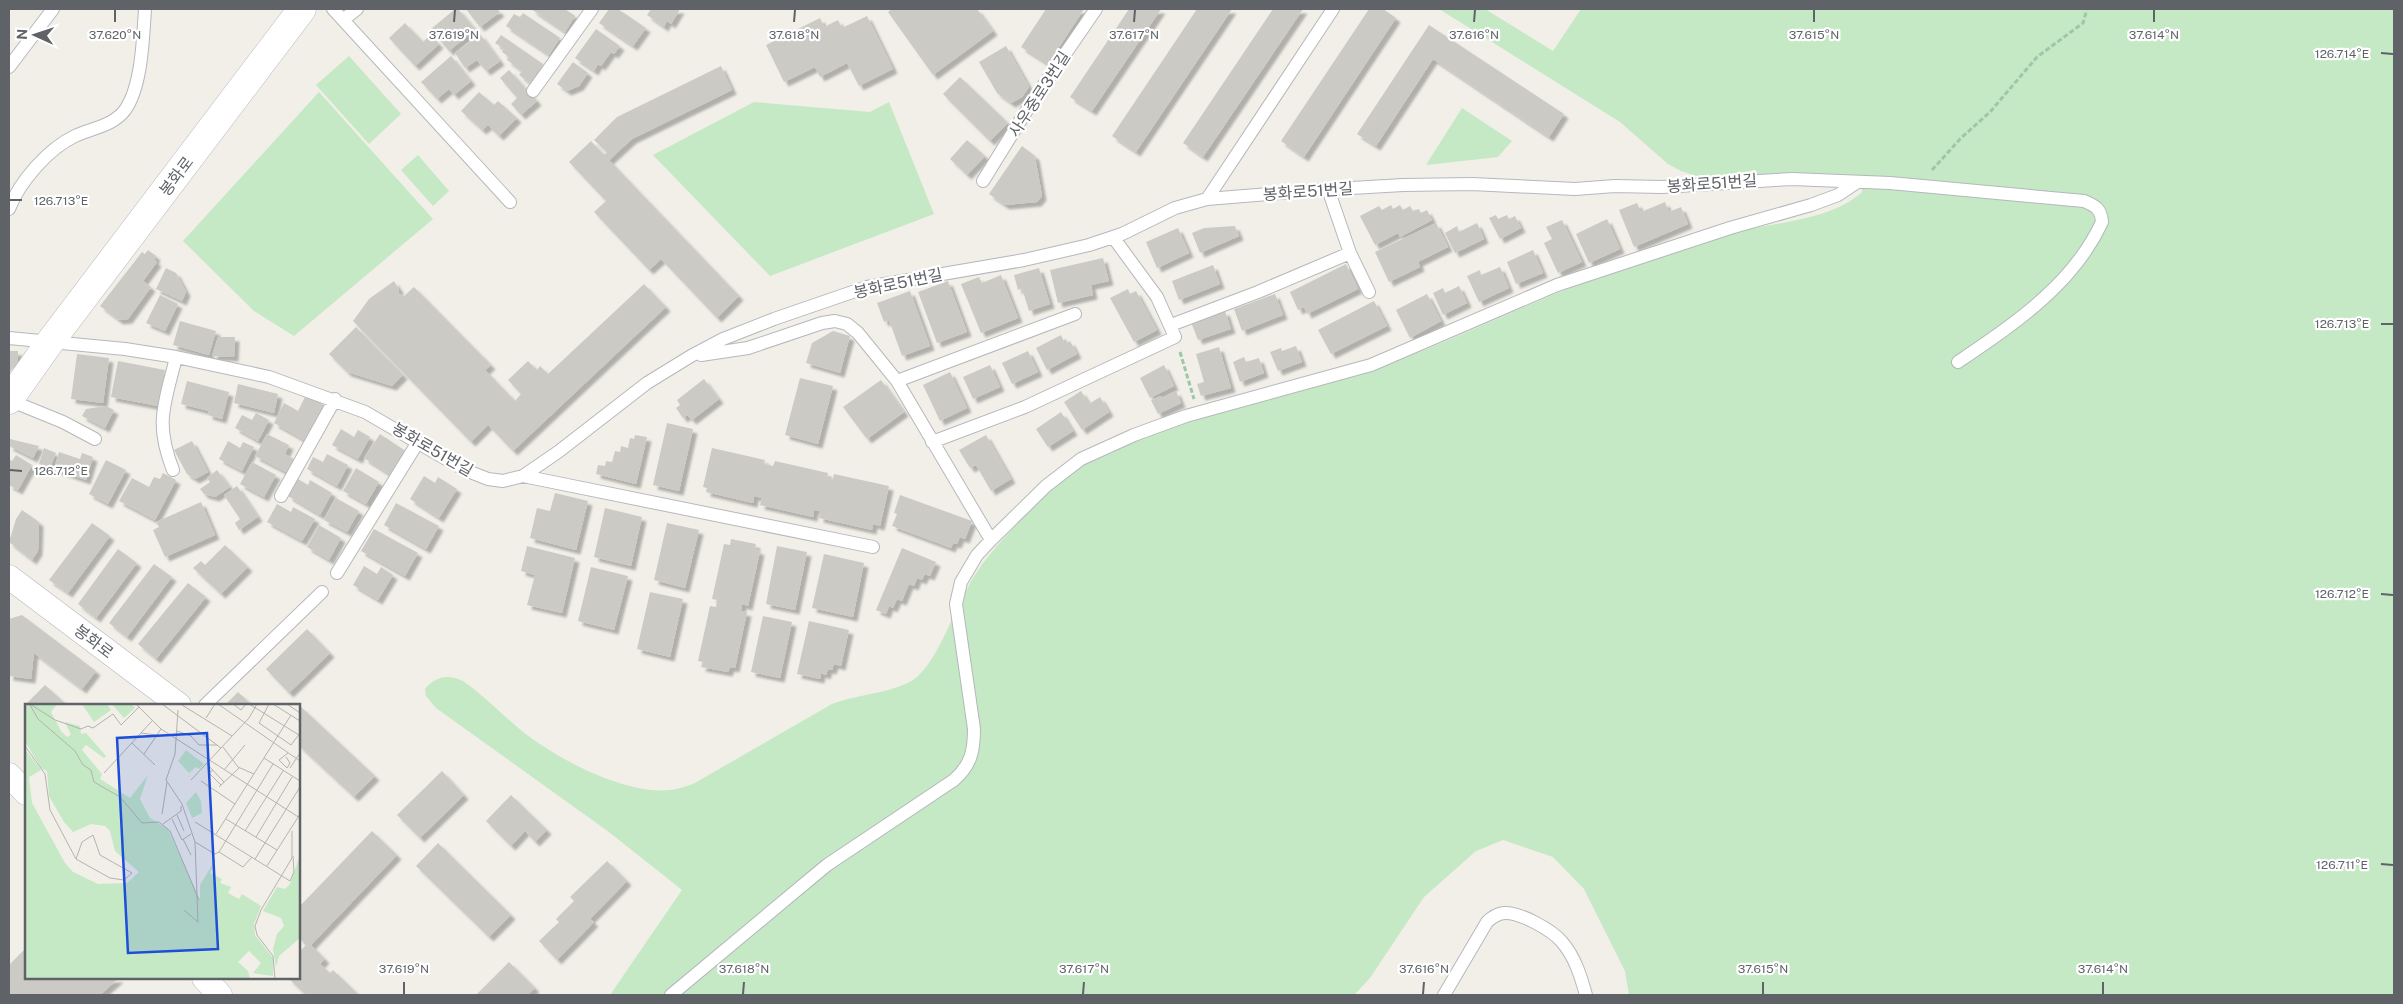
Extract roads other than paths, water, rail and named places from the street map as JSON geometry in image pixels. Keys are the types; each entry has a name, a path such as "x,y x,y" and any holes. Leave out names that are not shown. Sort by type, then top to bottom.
{"street":[{"name":"봉화로","path":"9,400 50,342 302,9"},
{"name":"봉화로","path":"9,577 177,704"},
{"path":"9,775 25,792"},
{"path":"205,979 220,995"}],"lane":[{"path":"9,67 53,9"},
{"path":"9,209 25,180 53,152 75,136 115,120 126,108 135,84 145,9"},
{"path":"334,9 510,202"},
{"path":"344,19 356,9"},
{"path":"533,91 592,9"},
{"name":"사우중로3번길","path":"983,181 1030,105 1096,9"},
{"path":"1207,199 1334,9"},
{"name":"봉화로51번길","path":"50,342 125,349 176,357 269,377 336,399 365,412 465,470 488,479 503,481 523,476 558,452 647,383 723,339 774,319 868,287 1050,255 1113,237 1175,208 1207,199 1328,189 1472,184 1556,189 1622,186 1662,188 1792,179 1918,186 2084,201 2095,206 2102,213 2102,222 2098,231 2064,278 2021,319 1958,362"},
{"path":"671,995 821,869 964,771 971,760 974,745 974,729 959,632 957,598 966,570 991,540 1046,486 1081,459 1134,435 1199,413 1371,365 1557,285 1730,228 1811,205 1838,195 1856,183"},
{"path":"1328,189 1350,252 1369,292"},
{"path":"1113,237 1157,297 1173,331"},
{"path":"932,442 1025,407 1173,331 1350,252"},
{"path":"898,381 1075,314"},
{"name":"봉화로51번길","path":"691,356 748,348 822,323 835,321 848,324 858,333 898,381 991,540"},
{"path":"9,338 50,342"},
{"path":"174,470 164,447 162,421 176,357"},
{"path":"281,496 336,399"},
{"name":"봉화로","path":"9,400 55,418 95,439"},
{"path":"337,573 418,442"},
{"path":"523,476 874,547"},
{"path":"206,704 322,592"},
{"path":"1444,995 1487,922 1494,915 1504,913 1514,914 1554,933 1564,943 1574,960 1586,995"}]}
